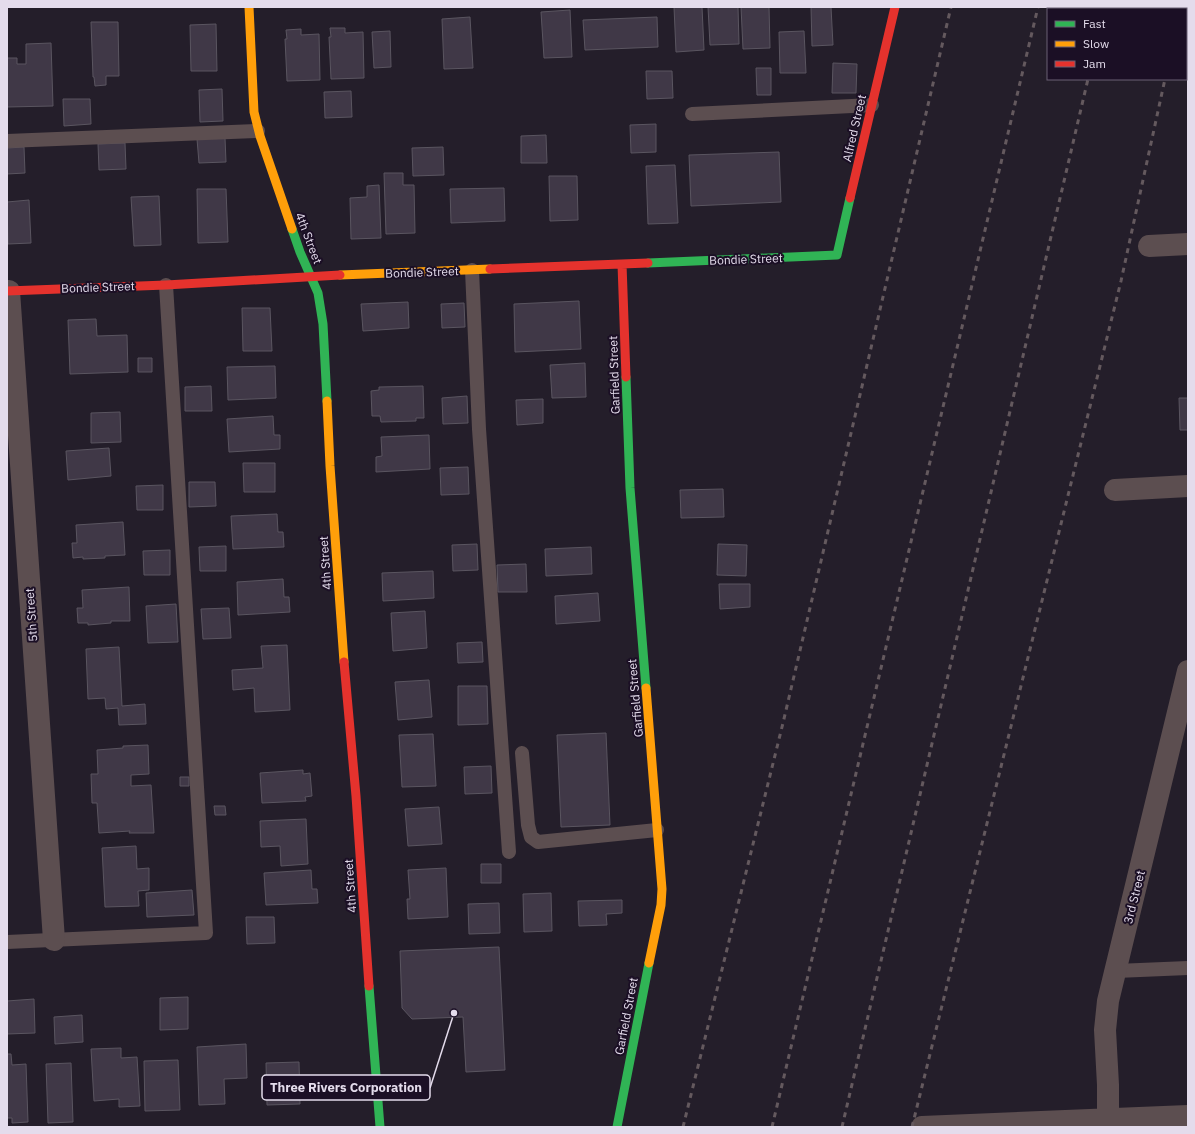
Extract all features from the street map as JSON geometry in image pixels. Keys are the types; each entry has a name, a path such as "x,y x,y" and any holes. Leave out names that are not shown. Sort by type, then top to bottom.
{"street":[{"name":"4th Street","path":"249,7 254,112 258,131 300,252 318,293 324,324 330,466 338,587 356,796 380,1127"},
{"name":"Alfred Street","path":"837,255 895,7"},
{"path":"1149,246 1188,244"},
{"name":"Bondie Street","path":"8,291 837,255"},
{"name":"Garfield Street","path":"617,1127 661,905 662,889 630,488 622,264"},
{"name":"5th Street","path":"8,291 54,940"},
{"path":"1115,490 1188,491"},
{"name":"3rd Street","path":"1108,1123 1105,1030 1108,1001 1178,754 1188,671"},
{"path":"922,1127 1108,1123 1188,1116"}],"lane":[{"path":"1187,54 1188,67"},
{"path":"692,114 872,105"},
{"path":"7,141 258,131"},
{"path":"472,270 479,428 509,852"},
{"path":"7,942 206,933 166,285"},
{"path":"522,753 528,825 531,837 538,842 657,830"},
{"path":"1116,971 1188,968"}],"building":[{"path":"674,7 702,7 704,50 676,52"},
{"path":"708,7 738,7 739,44 710,45"},
{"path":"741,7 769,7 770,48 743,49"},
{"path":"811,7 831,7 833,45 812,46"},
{"path":"570,10 572,57 544,58 541,12"},
{"path":"470,17 473,68 444,69 442,19"},
{"path":"657,17 658,47 585,50 583,20"},
{"path":"91,22 118,22 119,76 106,76 106,85 95,86 93,77"},
{"path":"216,24 217,71 191,71 190,25"},
{"path":"330,28 345,28 345,33 363,32 364,78 331,79"},
{"path":"301,29 301,35 319,34 320,80 287,81 286,30"},
{"path":"390,31 391,67 374,68 372,32"},
{"path":"804,31 806,73 780,73 779,32"},
{"path":"51,43 53,106 7,107 7,58 17,58 17,64 26,64 26,44"},
{"path":"833,63 857,64 856,93 832,93"},
{"path":"756,68 771,68 771,95 757,95"},
{"path":"646,71 672,71 673,98 647,99"},
{"path":"222,89 223,121 200,122 199,90"},
{"path":"351,91 352,117 325,118 324,92"},
{"path":"63,99 90,99 91,124 64,126"},
{"path":"656,124 656,152 631,153 630,125"},
{"path":"546,135 547,163 521,163 521,136"},
{"path":"225,138 226,162 199,163 197,139"},
{"path":"125,143 126,169 99,170 98,144"},
{"path":"24,147 25,173 7,174 7,148"},
{"path":"443,147 444,175 413,176 412,148"},
{"path":"779,152 781,202 691,206 689,155"},
{"path":"675,165 678,223 648,224 646,166"},
{"path":"384,173 403,173 403,185 414,185 415,233 386,234"},
{"path":"549,176 577,176 578,220 550,221"},
{"path":"379,185 381,238 351,239 350,198 367,197 367,186"},
{"path":"504,188 505,221 451,223 450,189"},
{"path":"197,189 226,189 228,242 198,243"},
{"path":"159,196 161,245 134,246 131,197"},
{"path":"29,200 31,243 8,244 7,202"},
{"path":"579,301 581,349 515,352 514,304"},
{"path":"408,302 409,328 363,331 361,304"},
{"path":"464,303 465,327 442,328 441,304"},
{"path":"242,308 270,308 272,351 243,351"},
{"path":"96,319 97,336 127,335 128,372 70,374 68,320"},
{"path":"138,358 152,358 152,372 138,372"},
{"path":"585,363 586,397 552,398 550,365"},
{"path":"275,366 276,398 228,400 227,367"},
{"path":"211,386 212,411 185,411 185,387"},
{"path":"423,386 424,418 416,418 416,421 381,422 380,416 372,416 371,391 379,390 379,387"},
{"path":"467,396 468,423 443,424 442,398"},
{"path":"1179,398 1188,398 1188,430 1180,430"},
{"path":"543,399 543,423 517,425 516,400"},
{"path":"120,412 121,442 91,443 91,413"},
{"path":"273,416 274,435 280,435 280,449 229,452 227,419"},
{"path":"429,435 430,469 376,472 376,457 382,456 381,437"},
{"path":"109,448 111,476 68,480 66,451"},
{"path":"243,463 275,463 275,492 244,492"},
{"path":"468,467 469,494 441,495 440,468"},
{"path":"189,482 215,482 216,506 189,507"},
{"path":"163,485 163,510 137,510 136,486"},
{"path":"723,489 724,517 681,518 680,490"},
{"path":"277,514 278,532 283,532 284,547 233,549 231,516"},
{"path":"123,522 125,555 105,556 105,558 73,558 72,543 77,543 76,525"},
{"path":"477,544 478,570 453,571 452,545"},
{"path":"718,544 747,545 746,576 717,575"},
{"path":"226,546 226,571 200,571 199,547"},
{"path":"591,547 592,574 546,576 545,549"},
{"path":"170,550 170,575 144,575 143,551"},
{"path":"526,564 527,592 498,592 497,565"},
{"path":"433,571 434,598 383,601 382,573"},
{"path":"283,579 284,597 289,597 290,612 238,615 237,582"},
{"path":"719,584 750,584 750,607 720,609"},
{"path":"129,587 130,621 111,621 111,623 88,625 88,623 78,623 77,608 83,608 82,590"},
{"path":"598,593 600,621 556,624 555,596"},
{"path":"176,604 178,642 148,643 146,606"},
{"path":"229,608 231,638 203,639 201,609"},
{"path":"425,611 427,648 393,651 391,613"},
{"path":"482,642 483,662 458,663 457,643"},
{"path":"287,645 290,710 255,712 254,688 233,690 232,670 263,668 261,646"},
{"path":"119,647 122,706 145,704 146,724 119,725 118,708 106,709 105,698 88,699 86,649"},
{"path":"429,680 432,717 398,720 395,682"},
{"path":"458,686 487,686 488,724 458,725"},
{"path":"606,733 610,825 561,827 557,735"},
{"path":"433,734 436,786 402,787 399,735"},
{"path":"148,745 149,774 131,775 131,786 151,785 154,833 129,833 130,831 99,833 97,803 92,803 91,774 98,774 97,750 123,748 123,746"},
{"path":"491,766 492,793 465,794 464,767"},
{"path":"303,770 303,774 310,773 312,796 305,797 306,801 262,803 260,773"},
{"path":"180,777 189,777 189,786 180,786"},
{"path":"214,806 225,806 226,815 215,815"},
{"path":"439,807 442,844 408,846 405,809"},
{"path":"306,819 308,864 281,866 280,846 261,847 260,821"},
{"path":"136,846 137,869 149,868 149,890 138,891 139,906 105,907 102,848"},
{"path":"481,864 501,864 501,883 481,883"},
{"path":"446,868 448,917 408,919 407,899 410,899 408,870"},
{"path":"311,870 312,889 317,889 318,903 266,905 264,873"},
{"path":"192,890 194,915 147,917 146,893"},
{"path":"551,893 552,931 524,932 523,894"},
{"path":"622,900 622,913 606,914 607,925 579,926 578,901"},
{"path":"499,903 500,933 469,934 468,904"},
{"path":"246,917 274,917 275,943 247,944"},
{"path":"499,947 505,1070 466,1072 463,1017 412,1019 402,1008 400,951"},
{"path":"188,997 188,1029 160,1030 160,998"},
{"path":"34,999 35,1033 7,1034 7,1001"},
{"path":"82,1015 83,1042 55,1044 54,1017"},
{"path":"246,1044 247,1078 224,1079 225,1104 199,1105 197,1047"},
{"path":"121,1048 121,1058 137,1057 140,1106 119,1107 119,1099 94,1101 91,1049"},
{"path":"7,1054 11,1054 12,1065 26,1064 28,1122 12,1123 12,1118 7,1118"},
{"path":"178,1060 180,1110 145,1111 144,1061"},
{"path":"299,1062 300,1104 267,1105 266,1063"},
{"path":"71,1063 73,1122 48,1123 46,1064"}],"railway":[{"path":"683,1127 783,723 951,7"},
{"path":"772,1127 1038,7"},
{"path":"842,1127 1088,80"},
{"path":"912,1127 1121,281 1165,80"}],"traffic: fast":[{"path":"648,263 837,255 850,198"},
{"path":"292,229 300,252 318,293 323,324 327,401"},
{"path":"626,377 630,488 646,688"},
{"path":"617,1127 649,963"},
{"path":"369,986 380,1127"}],"traffic: slow":[{"path":"249,7 254,112 260,136 292,229"},
{"path":"340,275 490,269"},
{"path":"327,401 330,466 344,662"},
{"path":"646,688 662,889 661,905 649,963"}],"traffic: jam":[{"path":"850,198 895,7"},
{"path":"490,269 648,263"},
{"path":"622,264 626,377"},
{"path":"7,291 166,285 340,275"},
{"path":"344,662 356,796 369,986"}],"place":[{"name":"Three Rivers Corporation","path":"454,1013"}]}
